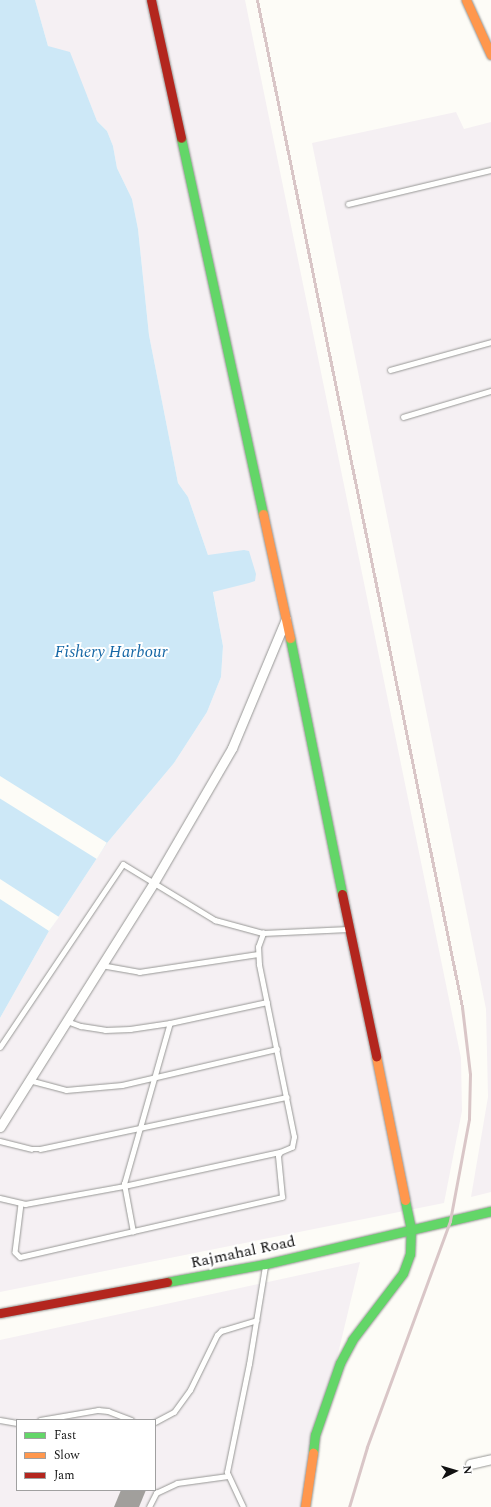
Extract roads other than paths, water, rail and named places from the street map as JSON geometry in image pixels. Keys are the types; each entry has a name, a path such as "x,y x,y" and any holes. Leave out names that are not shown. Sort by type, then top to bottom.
{"street":[{"path":"151,0 270,543 411,1229 410,1254 403,1273 352,1340 340,1363 316,1435 305,1507"},
{"path":"466,0 491,55"},
{"path":"0,1127 154,882 232,748 286,620"},
{"name":"Rajmahal Road","path":"0,1313 265,1264 491,1211"},
{"path":"470,1464 491,1459"}],"lane":[{"path":"348,204 491,170"},
{"path":"390,370 491,342"},
{"path":"403,417 491,391"},
{"path":"0,1047 119,866 127,865 211,918 262,933 350,929"},
{"path":"0,1198 21,1204 124,1186 280,1152 292,1147 294,1143 287,1097 258,954 262,933"},
{"path":"101,965 139,972 258,954"},
{"path":"66,1021 81,1026 105,1030 170,1023 267,1002"},
{"path":"133,1232 124,1186 152,1079 170,1023"},
{"path":"29,1080 56,1088 76,1090 152,1079 277,1049"},
{"path":"0,1140 30,1149 40,1149 287,1097"},
{"path":"21,1204 15,1252 20,1257 279,1199 284,1194 278,1160 280,1152"},
{"path":"243,1507 228,1476 229,1458 256,1320 265,1264"},
{"path":"156,1421 174,1412 190,1390 216,1336 221,1331 256,1320"},
{"path":"46,1419 98,1410 108,1411 128,1419"},
{"path":"0,1420 16,1423"},
{"path":"149,1507 156,1493 177,1483 228,1476"}],"water":[{"name":"Fishery Harbour","path":"0,0 35,0 48,46 70,52 97,121 107,131 113,146 117,168 132,199 138,229 149,335 178,483 188,497 208,555 244,550 249,551 256,574 255,581 213,592 223,646 221,677 207,712 174,763 107,843 49,931 0,1018"}],"railway":[{"path":"257,0 462,1007 470,1074 469,1119 450,1221 367,1447 349,1507"}]}
